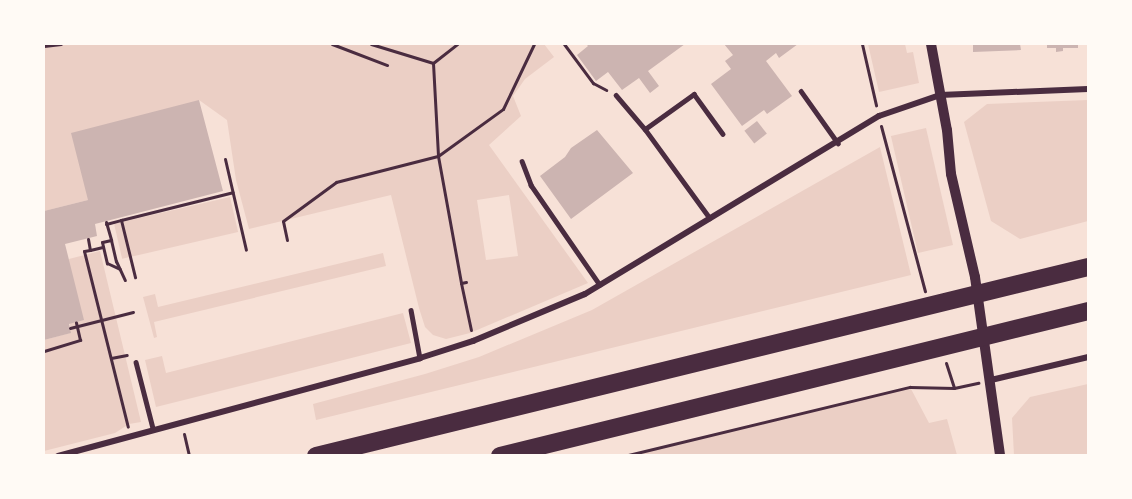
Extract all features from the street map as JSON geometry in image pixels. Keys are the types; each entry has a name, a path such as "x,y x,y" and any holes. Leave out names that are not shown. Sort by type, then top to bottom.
{"highway":[{"path":"316,456 1089,267"},
{"path":"500,456 1089,312"}],"street":[{"path":"931,44 951,174 975,277 1000,456"},
{"path":"58,456 153,428 420,358 473,340 585,294 879,116 940,95 1089,89"},
{"path":"991,380 1089,357"}],"lane":[{"path":"801,91 837,143"},
{"path":"645,129 694,94 723,134"},
{"path":"616,95 645,129 710,218"},
{"path":"522,161 531,185 600,285"},
{"path":"411,310 420,358"},
{"path":"136,362 153,428"}],"path":[{"path":"44,46 61,44"},
{"path":"332,44 387,65"},
{"path":"371,44 422,62 433,63 457,44"},
{"path":"287,240 283,221 336,182 438,156 502,109 534,44"},
{"path":"564,44 593,83 616,95"},
{"path":"862,44 927,300"},
{"path":"433,63 438,156 464,283 473,340"},
{"path":"225,159 246,250"},
{"path":"125,280 106,223 233,192"},
{"path":"121,220 135,277"},
{"path":"88,238 90,250"},
{"path":"111,240 102,242 106,264 120,269"},
{"path":"103,248 84,251 130,435"},
{"path":"70,328 77,324 133,312"},
{"path":"44,351 77,342 80,336 77,324"},
{"path":"111,358 136,353"},
{"path":"944,355 954,387"},
{"path":"624,456 910,387 954,387 991,380"},
{"path":"181,421 189,456"}],"shaded area":[{"path":"44,44 544,44 554,57 525,79 513,96 521,116 489,145 588,283 470,333 446,339 433,335 425,327 419,308 391,195 249,229 236,180 227,120 199,100 88,200 44,211","holes":["509,195 518,256 486,260 477,200"]},
{"path":"868,44 905,44 907,53 913,52 919,83 879,92"},
{"path":"1088,100 1088,221 1020,239 991,221 964,122 987,104"},
{"path":"926,128 953,245 918,253 891,136"},
{"path":"880,147 911,275 316,420 313,404 479,357 592,310"},
{"path":"230,197 238,232 122,259 114,224"},
{"path":"100,251 141,422 129,424 115,433 44,451 44,340 70,333 69,259"},
{"path":"383,253 386,266 154,322 157,337 154,338 143,297 155,294 158,307"},
{"path":"403,313 411,343 156,407 145,360 162,356 166,373"},
{"path":"1088,384 1088,455 1014,455 1012,418 1030,397"},
{"path":"910,387 929,423 947,419 957,455 624,456"}],"building":[{"path":"586,44 685,44 648,71 659,86 650,93 639,78 622,90 608,72 596,81 577,55 588,46"},
{"path":"724,44 798,44 779,58 776,53 766,61 792,96 767,114 764,110 742,126 711,84 731,69 725,61 733,55"},
{"path":"973,44 1020,44 1021,50 973,52"},
{"path":"1047,44 1078,44 1078,48 1063,48 1063,51 1056,52 1056,48 1047,48"},
{"path":"199,100 223,191 95,224 97,236 65,244 84,320 69,324 71,333 44,340 44,211 88,200 71,133"},
{"path":"757,121 767,134 754,143 744,131"},
{"path":"597,130 633,173 571,219 540,176 565,157 571,148"}]}
